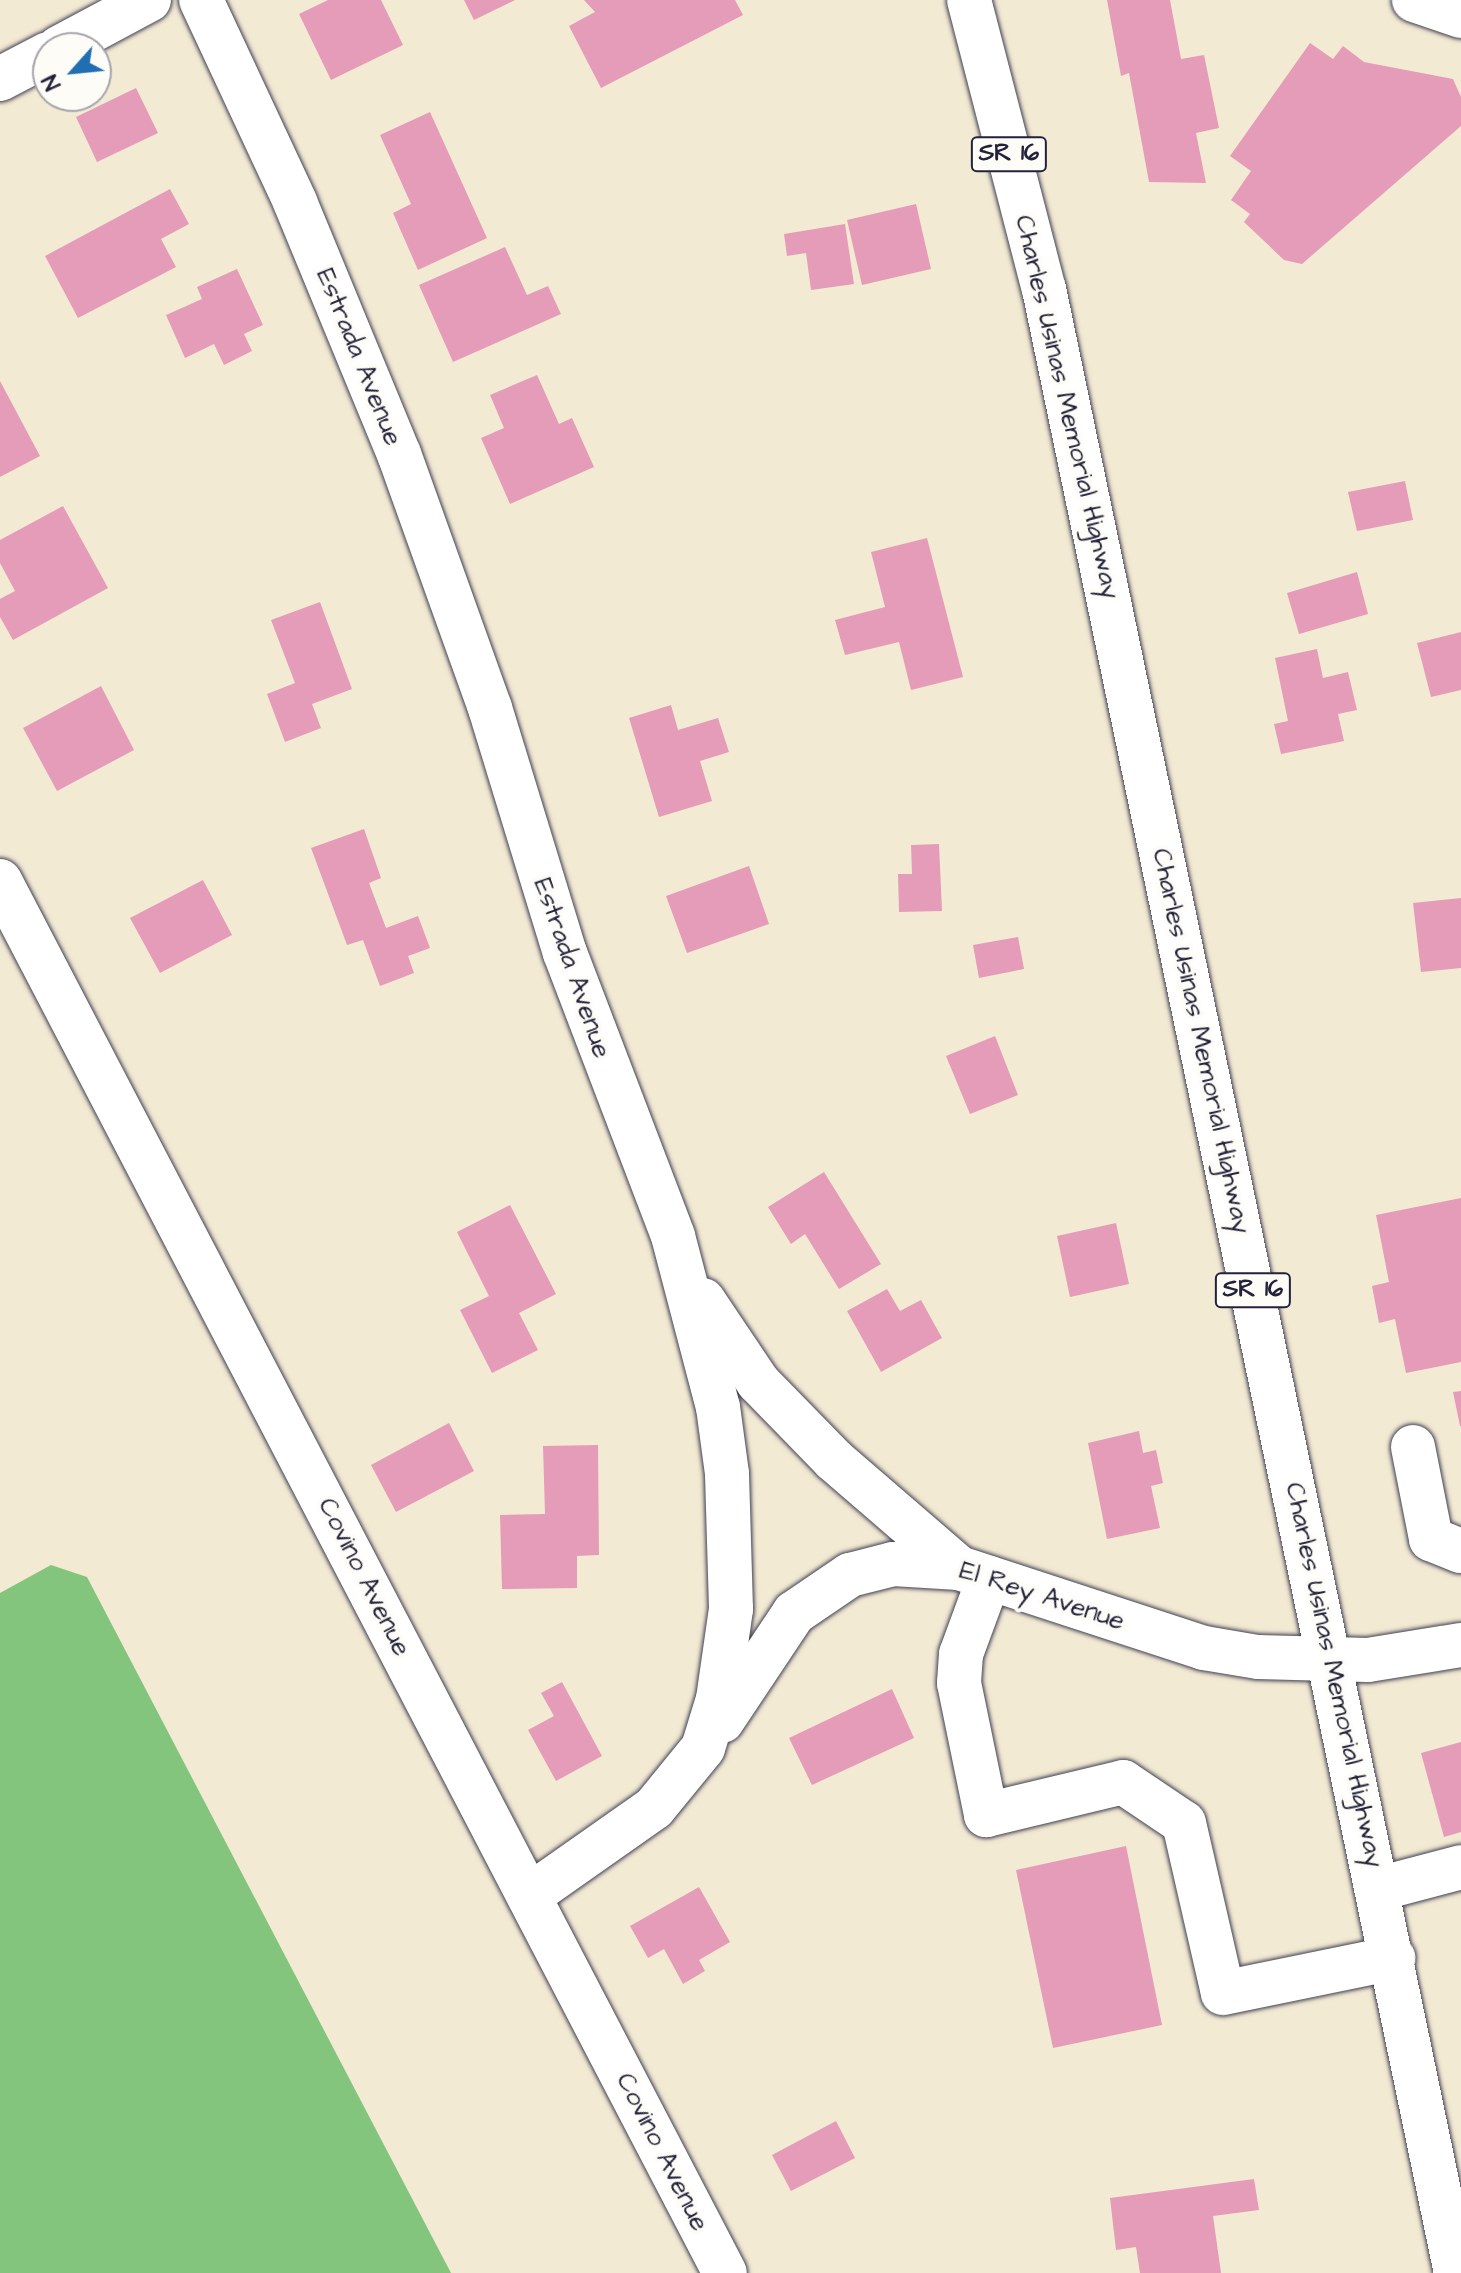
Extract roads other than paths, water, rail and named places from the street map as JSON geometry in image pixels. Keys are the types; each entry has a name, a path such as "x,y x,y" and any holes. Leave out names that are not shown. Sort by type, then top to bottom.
{"main road":[{"path":"89,32 149,0"},
{"name":"Estrada Avenue","path":"201,0 295,202 399,454 490,708 565,953 683,1269 718,1407 727,1474 731,1609 718,1699 703,1748 654,1808 529,1896"},
{"name":"Charles Usinas Memorial Highway","path":"969,0 1044,289 1456,2273"},
{"path":"1414,0 1461,16"},
{"path":"0,79 32,62"},
{"name":"Covino Avenue","path":"0,881 725,2273"},
{"path":"683,1269 758,1382 834,1460 974,1573 959,1683 986,1815 1123,1782 1184,1823 1223,1993 1393,1958"},
{"path":"1413,1447 1431,1539 1461,1551"},
{"name":"El Rey Avenue","path":"703,1748 767,1648 811,1598 850,1575 893,1564 974,1573 1204,1648 1331,1661 1461,1645"},
{"path":"1378,1889 1461,1867"}]}
